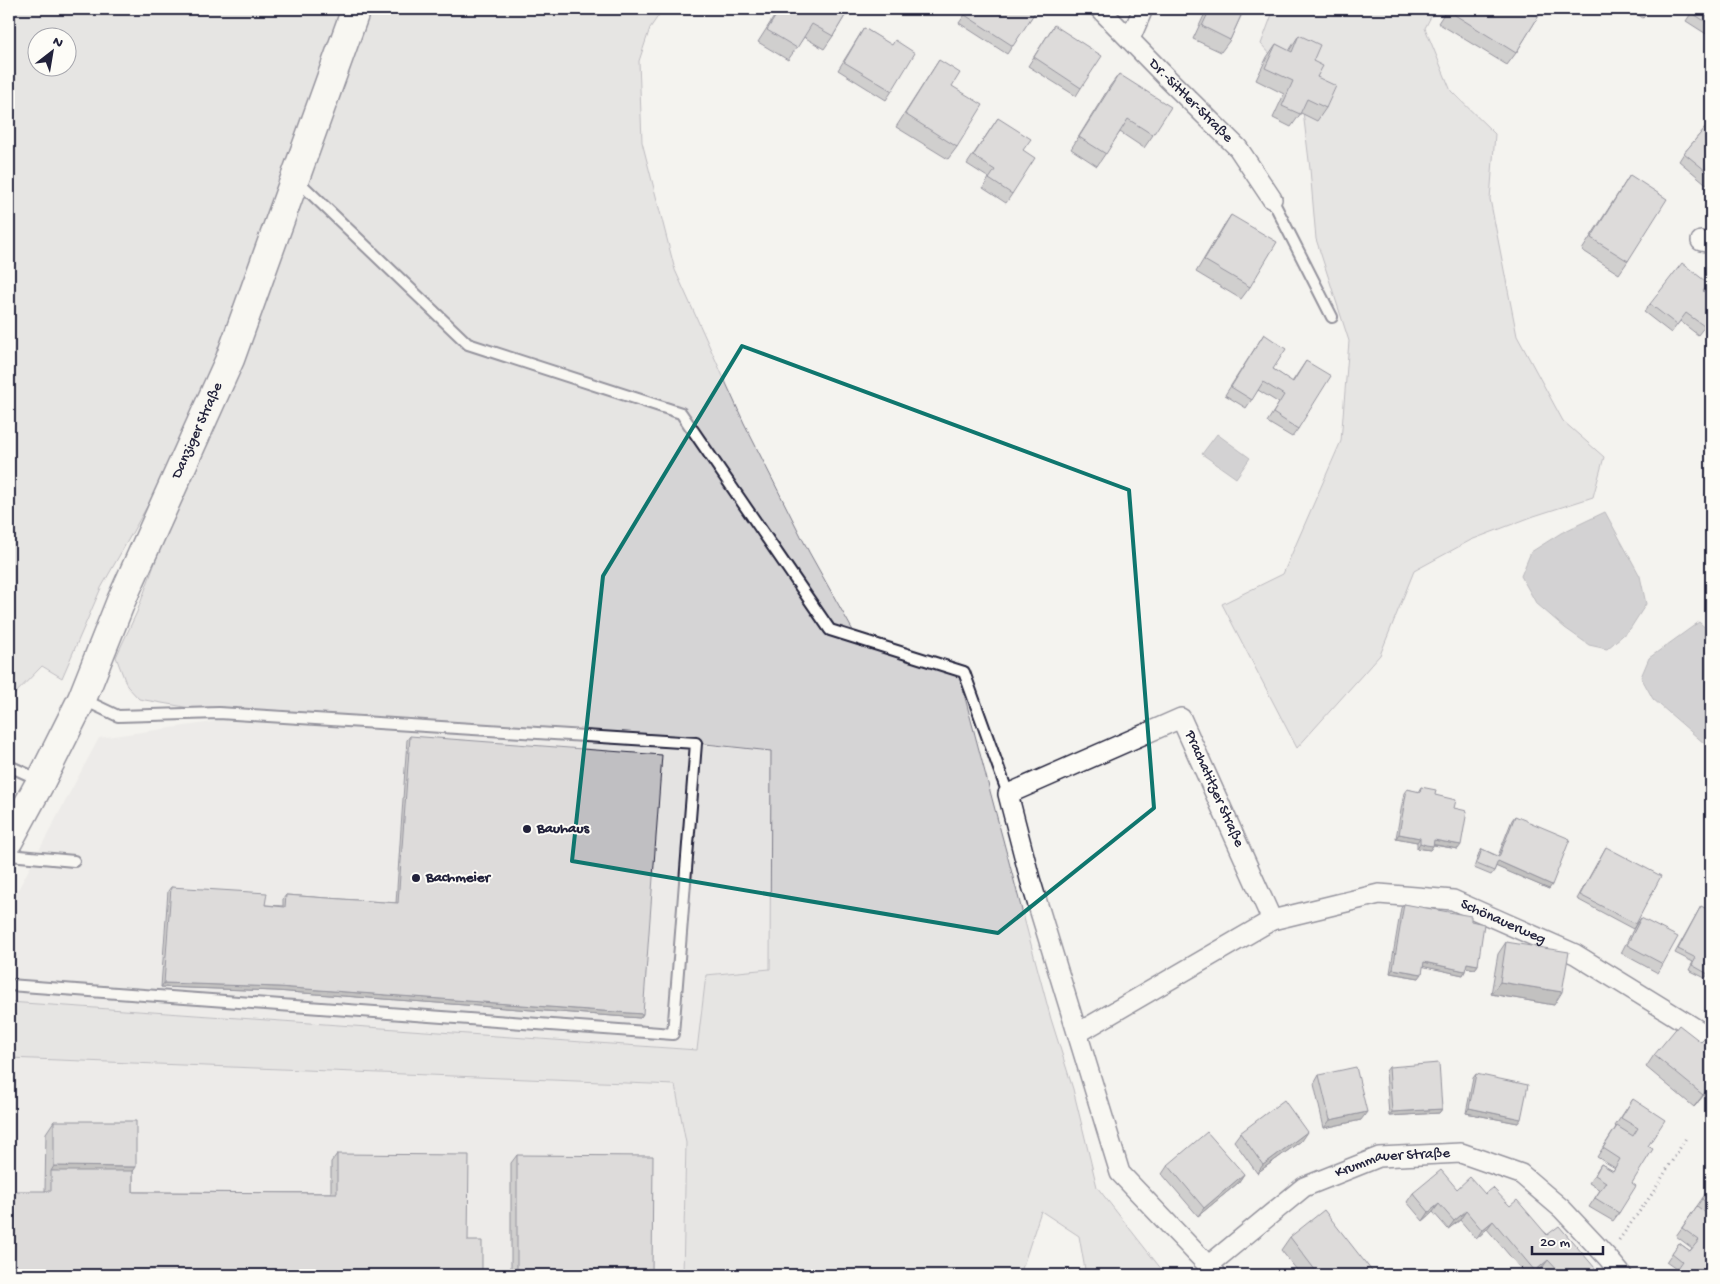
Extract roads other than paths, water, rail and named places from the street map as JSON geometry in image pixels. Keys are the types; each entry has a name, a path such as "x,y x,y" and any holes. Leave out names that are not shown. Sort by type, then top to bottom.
{"street":[{"name":"Danziger Straße","path":"9,840 82,699 121,602 230,359 356,9"},
{"name":"Dr.-Sittler-Straße","path":"1100,9 1130,38 1168,80 1238,148 1272,199"},
{"path":"1130,38 1143,9"},
{"name":"Prachatitzer Straße","path":"1008,794 1181,718 1272,920"},
{"path":"1008,794 1030,878 1120,1173 1213,1270"},
{"name":"Schönauerweg","path":"1272,920 1379,894 1452,900 1575,954 1711,1038"},
{"path":"1078,1033 1272,920"},
{"name":"Krummauer Straße","path":"1213,1270 1304,1187 1379,1157 1461,1153 1521,1174 1562,1210 1622,1275"}],"lane":[{"path":"295,178 468,344 681,413 830,630 964,672 1008,794"},
{"path":"1272,199 1332,317"},
{"path":"9,985 673,1034 696,743 218,713 118,716 82,699"},
{"path":"9,766 41,781"},
{"path":"9,855 74,861"}],"place":[{"name":"Bauhaus","path":"527,829"},
{"name":"Bachmeier","path":"416,878"}]}
